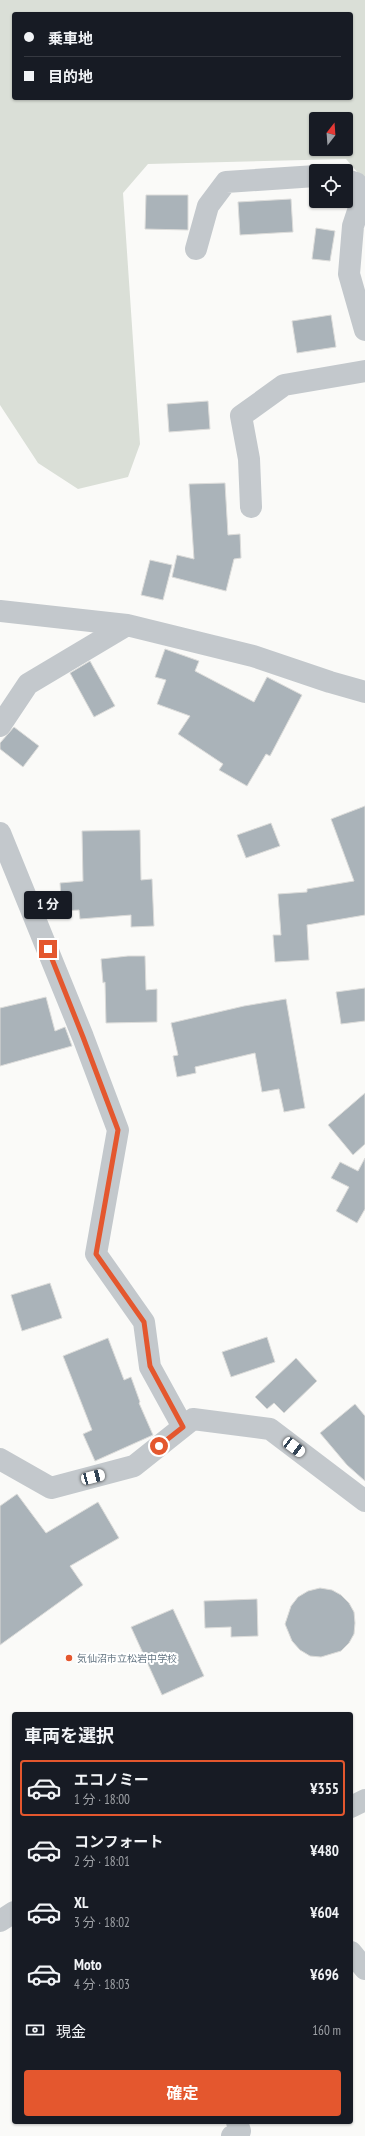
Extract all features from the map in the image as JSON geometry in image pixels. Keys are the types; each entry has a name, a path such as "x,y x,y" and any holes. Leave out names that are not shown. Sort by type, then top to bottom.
{"street":[{"path":"196,249 208,206 226,182 309,176"},
{"path":"353,182 356,183 362,199 353,226 349,274 365,330"},
{"path":"251,507 249,459 241,416 284,385 365,371"},
{"path":"0,610 128,625 252,656 365,692"},
{"path":"0,726 28,684 128,625"},
{"path":"0,833 83,1037 118,1130 96,1254 144,1322 150,1366 183,1427"},
{"path":"0,1459 51,1488 134,1466 193,1419 270,1429 365,1501"},
{"path":"353,1806 365,1800"},
{"path":"0,1921 12,1913"},
{"path":"353,1954 365,1969"},
{"path":"232,2136 240,2131 238,2124"}],"shaded area":[{"path":"0,0 365,0 365,181 353,167 353,164 350,164 346,159 148,164 123,193 140,444 128,477 78,489 38,463 0,405"}],"building":[{"path":"146,195 188,195 188,230 145,229"},
{"path":"291,199 293,232 240,235 238,202"},
{"path":"316,228 335,231 330,261 312,259"},
{"path":"331,315 336,347 297,353 292,321"},
{"path":"208,401 210,429 169,432 167,404"},
{"path":"225,483 228,535 240,534 241,558 234,559 226,591 172,577 177,555 194,559 189,484"},
{"path":"150,560 172,565 163,600 141,595"},
{"path":"165,649 199,661 195,671 254,702 267,677 302,695 270,756 266,754 247,786 219,770 223,764 178,734 190,716 157,704 166,680 155,677"},
{"path":"90,661 115,706 94,717 70,673"},
{"path":"14,727 39,746 23,767 0,749 0,743"},
{"path":"365,806 365,915 307,925 309,960 275,962 273,935 281,935 278,894 307,892 307,889 354,881 331,819"},
{"path":"271,823 280,846 246,858 237,835"},
{"path":"140,830 141,880 152,879 154,926 131,927 131,915 80,919 79,910 62,911 60,883 83,881 82,831"},
{"path":"145,956 146,990 157,989 157,1022 106,1023 105,982 103,983 101,959"},
{"path":"365,988 365,1021 341,1024 336,992"},
{"path":"46,997 55,1031 65,1027 72,1046 0,1066 0,1008"},
{"path":"286,999 305,1108 284,1112 279,1089 262,1092 255,1053 195,1067 196,1073 177,1077 173,1056 178,1055 171,1023 244,1006"},
{"path":"365,1093 365,1144 353,1155 328,1125"},
{"path":"365,1158 365,1209 357,1223 336,1211 349,1187 331,1178 340,1162 358,1171"},
{"path":"50,1283 62,1318 22,1331 11,1295"},
{"path":"267,1337 275,1362 231,1377 222,1352"},
{"path":"108,1338 124,1380 131,1377 140,1402 139,1403 153,1435 95,1461 83,1434 92,1430 63,1356"},
{"path":"296,1358 317,1381 284,1413 274,1403 267,1409 255,1397"},
{"path":"355,1404 365,1416 365,1481 347,1465 320,1433"},
{"path":"17,1494 46,1533 98,1502 119,1538 70,1566 83,1585 0,1645 0,1506"},
{"path":"320,1588 332,1590 341,1595 349,1603 354,1612 355,1623 354,1634 349,1643 341,1651 321,1657 310,1656 300,1650 292,1641 285,1624 291,1606 298,1597 308,1591"},
{"path":"257,1599 258,1636 231,1637 231,1627 205,1628 204,1601"},
{"path":"173,1609 204,1676 162,1695 131,1627"}],"place":[{"name":"気仙沼市立松岩中学校","path":"69,1658"}],"route":[{"path":"48,949 118,1130 96,1254 144,1322 150,1366 183,1427 159,1446"}]}
